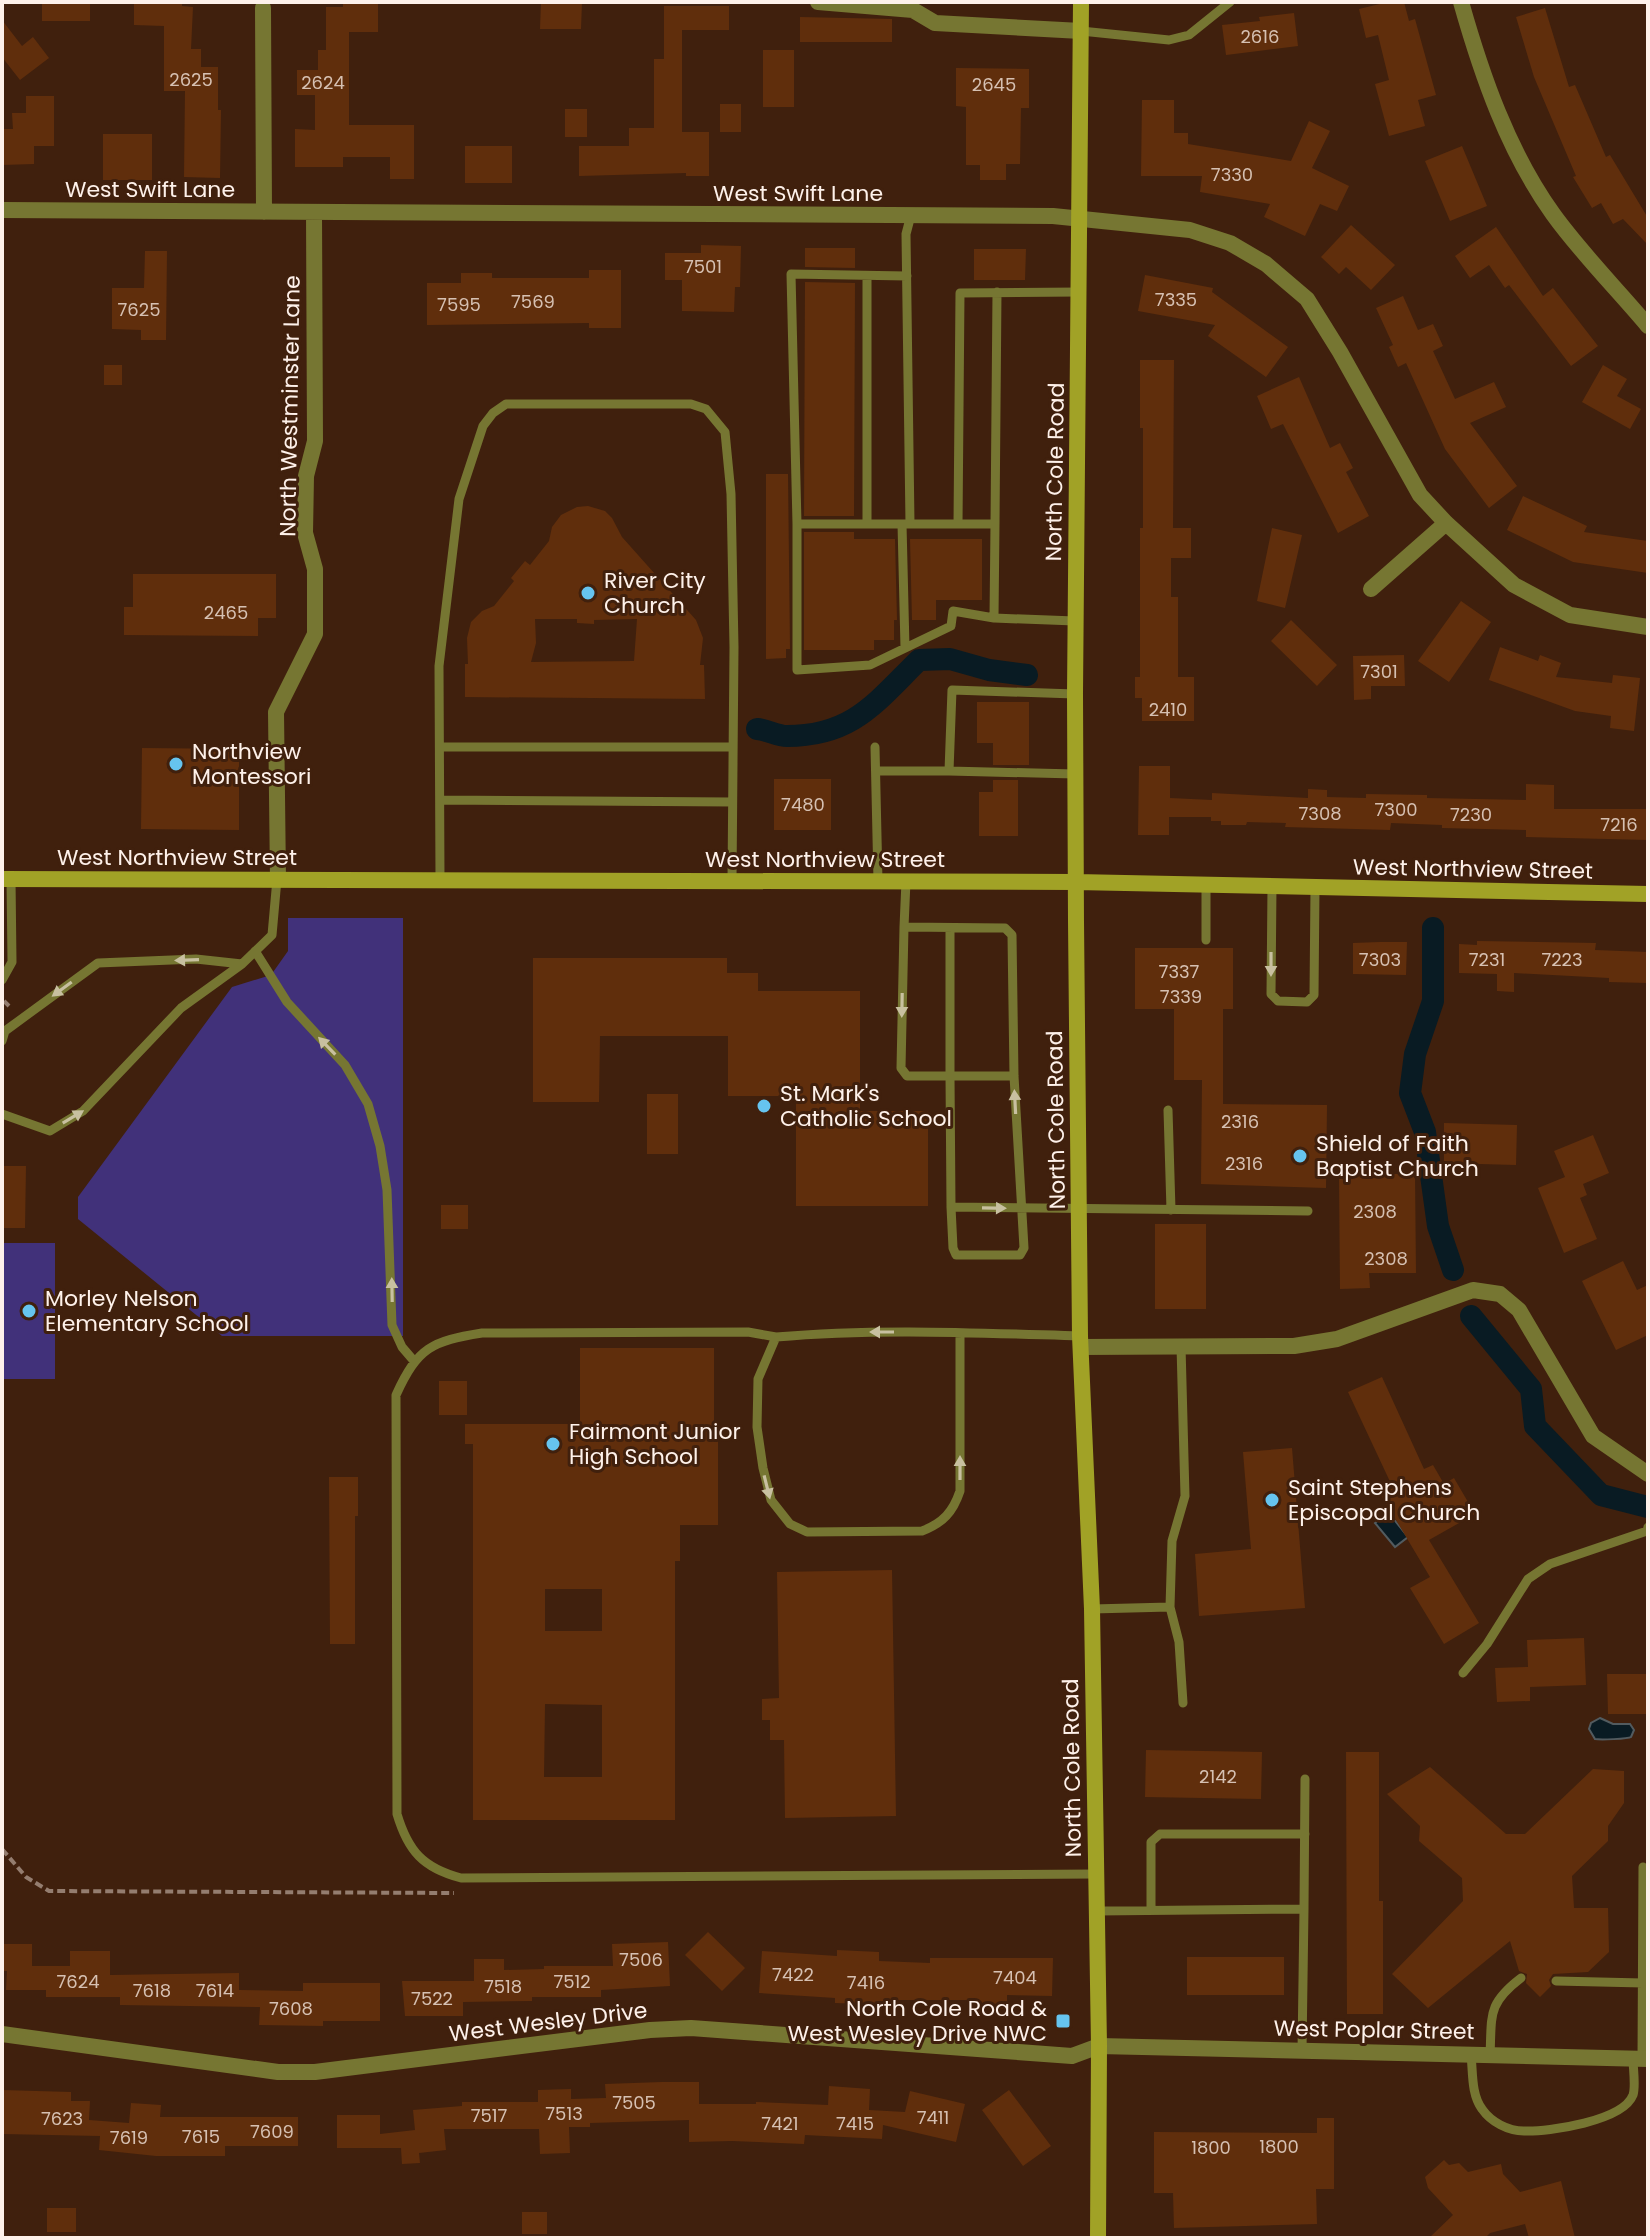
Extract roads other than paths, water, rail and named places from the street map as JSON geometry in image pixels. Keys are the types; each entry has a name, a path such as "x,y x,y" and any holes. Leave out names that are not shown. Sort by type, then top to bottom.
{"main road":[{"name":"North Cole Road","path":"1081,2 1075,621 1078,1207 1092,1609 1099,2046 1098,2238"},
{"name":"West Northview Street","path":"7,879 1076,882 1648,894"}],"street":[{"path":"818,2 913,10 935,23 1081,31"},
{"path":"1461,2 1476,54 1510,142 1553,214 1648,326"},
{"path":"263,8 264,212"},
{"name":"West Swift Lane","path":"2,210 1053,216 1190,230 1230,243 1266,264 1307,299 1420,495 1514,585 1570,615 1648,627"},
{"name":"North Westminster Lane","path":"278,879 276,712 315,634 315,569 305,533 306,476 315,441 314,212"},
{"path":"1371,589 1446,523"},
{"path":"1081,1341 1181,1346 1294,1346 1337,1339 1473,1290 1500,1294 1519,1310 1593,1436 1648,1474"},
{"name":"West Wesley Drive","path":"2,2034 278,2072 315,2072 650,2030 691,2028 1072,2056 1099,2046"},
{"name":"West Poplar Street","path":"1099,2046 1641,2059"}],"lane":[{"path":"1081,31 1169,40 1189,35 1230,2"},
{"path":"905,648 906,234 911,215"},
{"path":"907,276 791,274 797,670 870,665 951,626 953,611 994,618 1075,621"},
{"path":"867,276 867,524"},
{"path":"994,618 997,292"},
{"path":"958,524 960,293 1079,292"},
{"path":"440,879 439,666 459,499 483,426 493,413 506,404 691,404 706,409 725,432 731,509 732,880"},
{"path":"797,524 995,524"},
{"path":"949,771 952,690 1075,694"},
{"path":"440,747 732,747"},
{"path":"875,747 878,881"},
{"path":"876,771 1075,774"},
{"path":"440,800 732,802"},
{"path":"2,980 7,956 7,879"},
{"path":"2,1114 50,1131 83,1111 181,1008 242,964 272,935 278,879"},
{"path":"906,881 901,1068 907,1076 1014,1076"},
{"path":"1206,885 1206,940"},
{"path":"1272,886 1271,994 1278,1001 1307,1002 1314,995 1315,888"},
{"path":"904,927 1005,928 1012,935 1014,1076 1024,1248 1020,1255 956,1255 953,1248 950,928"},
{"path":"255,951 287,1002 345,1065 368,1104 380,1146 387,1190 392,1325 402,1347 414,1361"},
{"path":"2,1041 5,1031 98,963 196,959 242,964"},
{"path":"1168,1110 1171,1210"},
{"path":"951,1207 1308,1211"},
{"path":"1081,1341 960,1333 830,1332 776,1337 748,1332 482,1333 447,1339 424,1351 408,1368 396,1395 397,1814 404,1838 422,1861 440,1873 461,1878 1096,1874"},
{"path":"776,1337 758,1379 757,1427 771,1500 779,1512 790,1524 807,1532 922,1531 937,1526 946,1518 955,1506 960,1491 960,1333"},
{"path":"1181,1346 1185,1496 1172,1541 1170,1607 1179,1642 1183,1703"},
{"path":"1463,1673 1487,1644 1528,1579 1550,1564 1647,1531 1648,1527"},
{"path":"1092,1609 1170,1607"},
{"path":"1302,2051 1305,1779"},
{"path":"1151,1910 1151,1842 1160,1834 1305,1834"},
{"path":"1471,2055 1474,2088 1482,2110 1505,2127 1525,2131 1588,2123 1623,2108 1633,2095 1641,2059 1643,1867"},
{"path":"1097,1911 1304,1909"},
{"path":"1490,2055 1495,2002 1501,1993 1521,1978"},
{"path":"1556,1981 1643,1983"}],"water":[{"path":"1388,1512 1408,1537 1395,1547 1375,1523"},
{"path":"1600,1718 1613,1724 1630,1724 1634,1730 1631,1737 1595,1739 1589,1729 1591,1723"}],"waterway":[{"path":"757,729 787,736 829,730 846,723 876,703 919,660 950,659 989,670 1027,675"},
{"path":"1433,928 1433,1001 1415,1054 1410,1093 1425,1132 1438,1226 1453,1270"},
{"path":"1471,1316 1531,1389 1535,1426 1601,1495 1648,1507"}],"place":[{"name":"River City Church","path":"588,593"},
{"name":"Northview Montessori","path":"176,764"},
{"name":"St. Mark's Catholic School","path":"764,1106"},
{"name":"Shield of Faith Baptist Church","path":"1300,1156"},
{"name":"Morley Nelson Elementary School","path":"29,1311"},
{"name":"Fairmont Junior High School","path":"553,1444"},
{"name":"Saint Stephens Episcopal Church","path":"1272,1500"},
{"name":"North Cole Road & West Wesley Drive NWC","path":"1063,2021"}]}
